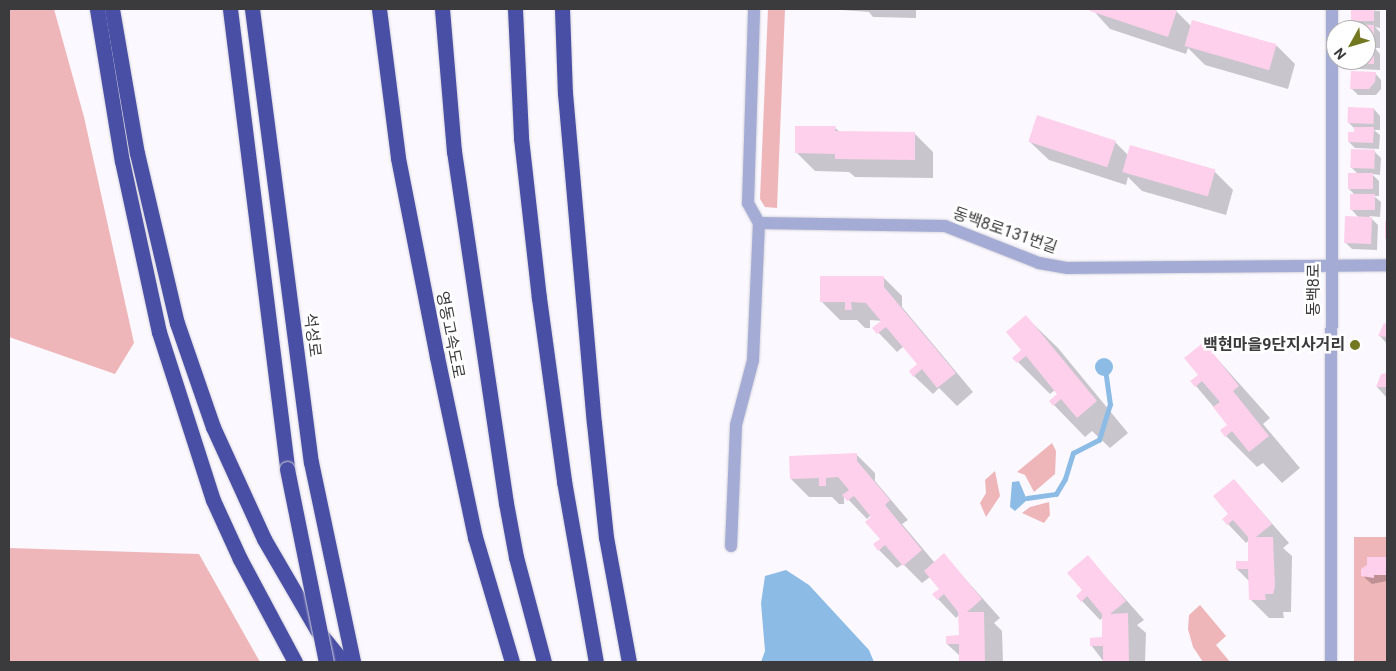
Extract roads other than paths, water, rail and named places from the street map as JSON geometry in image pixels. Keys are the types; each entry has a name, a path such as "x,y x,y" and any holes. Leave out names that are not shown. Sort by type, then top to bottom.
{"highway":[{"path":"97,9 122,161 159,332 214,500 240,560 295,662"},
{"path":"112,9 137,154 175,314 210,417 234,479 264,539 317,630 343,662"},
{"path":"230,9 287,470 326,662"},
{"name":"석성로","path":"252,9 311,462 353,662"},
{"name":"영동고속도로","path":"379,9 398,158 437,357 475,537 512,662"},
{"name":"영동고속도로","path":"442,9 454,151 506,503 516,557 544,662"},
{"path":"515,9 522,138 539,298 564,481 596,662"},
{"path":"562,9 565,94 594,423 606,537 629,662"}],"street":[{"path":"731,546 736,425 753,360 759,223 748,203 754,9"},
{"name":"동백8로","path":"1331,662 1330,266 1332,9"},
{"name":"동백8로131번길","path":"759,223 945,226 1039,263 1068,268 1387,265"}],"water":[{"path":"1104,358 1110,361 1113,367 1110,373 1104,376 1098,373 1095,367 1098,361"},
{"path":"1019,481 1027,500 1015,511 1010,507 1012,482"},
{"path":"786,570 809,585 869,650 874,662 761,662 765,651 761,603 765,576"}],"waterway":[{"path":"1027,498 1056,494 1065,479 1073,453 1099,440 1110,405 1106,375"}],"place":[{"name":"백현마을9단지사거리","path":"1355,345"}]}
